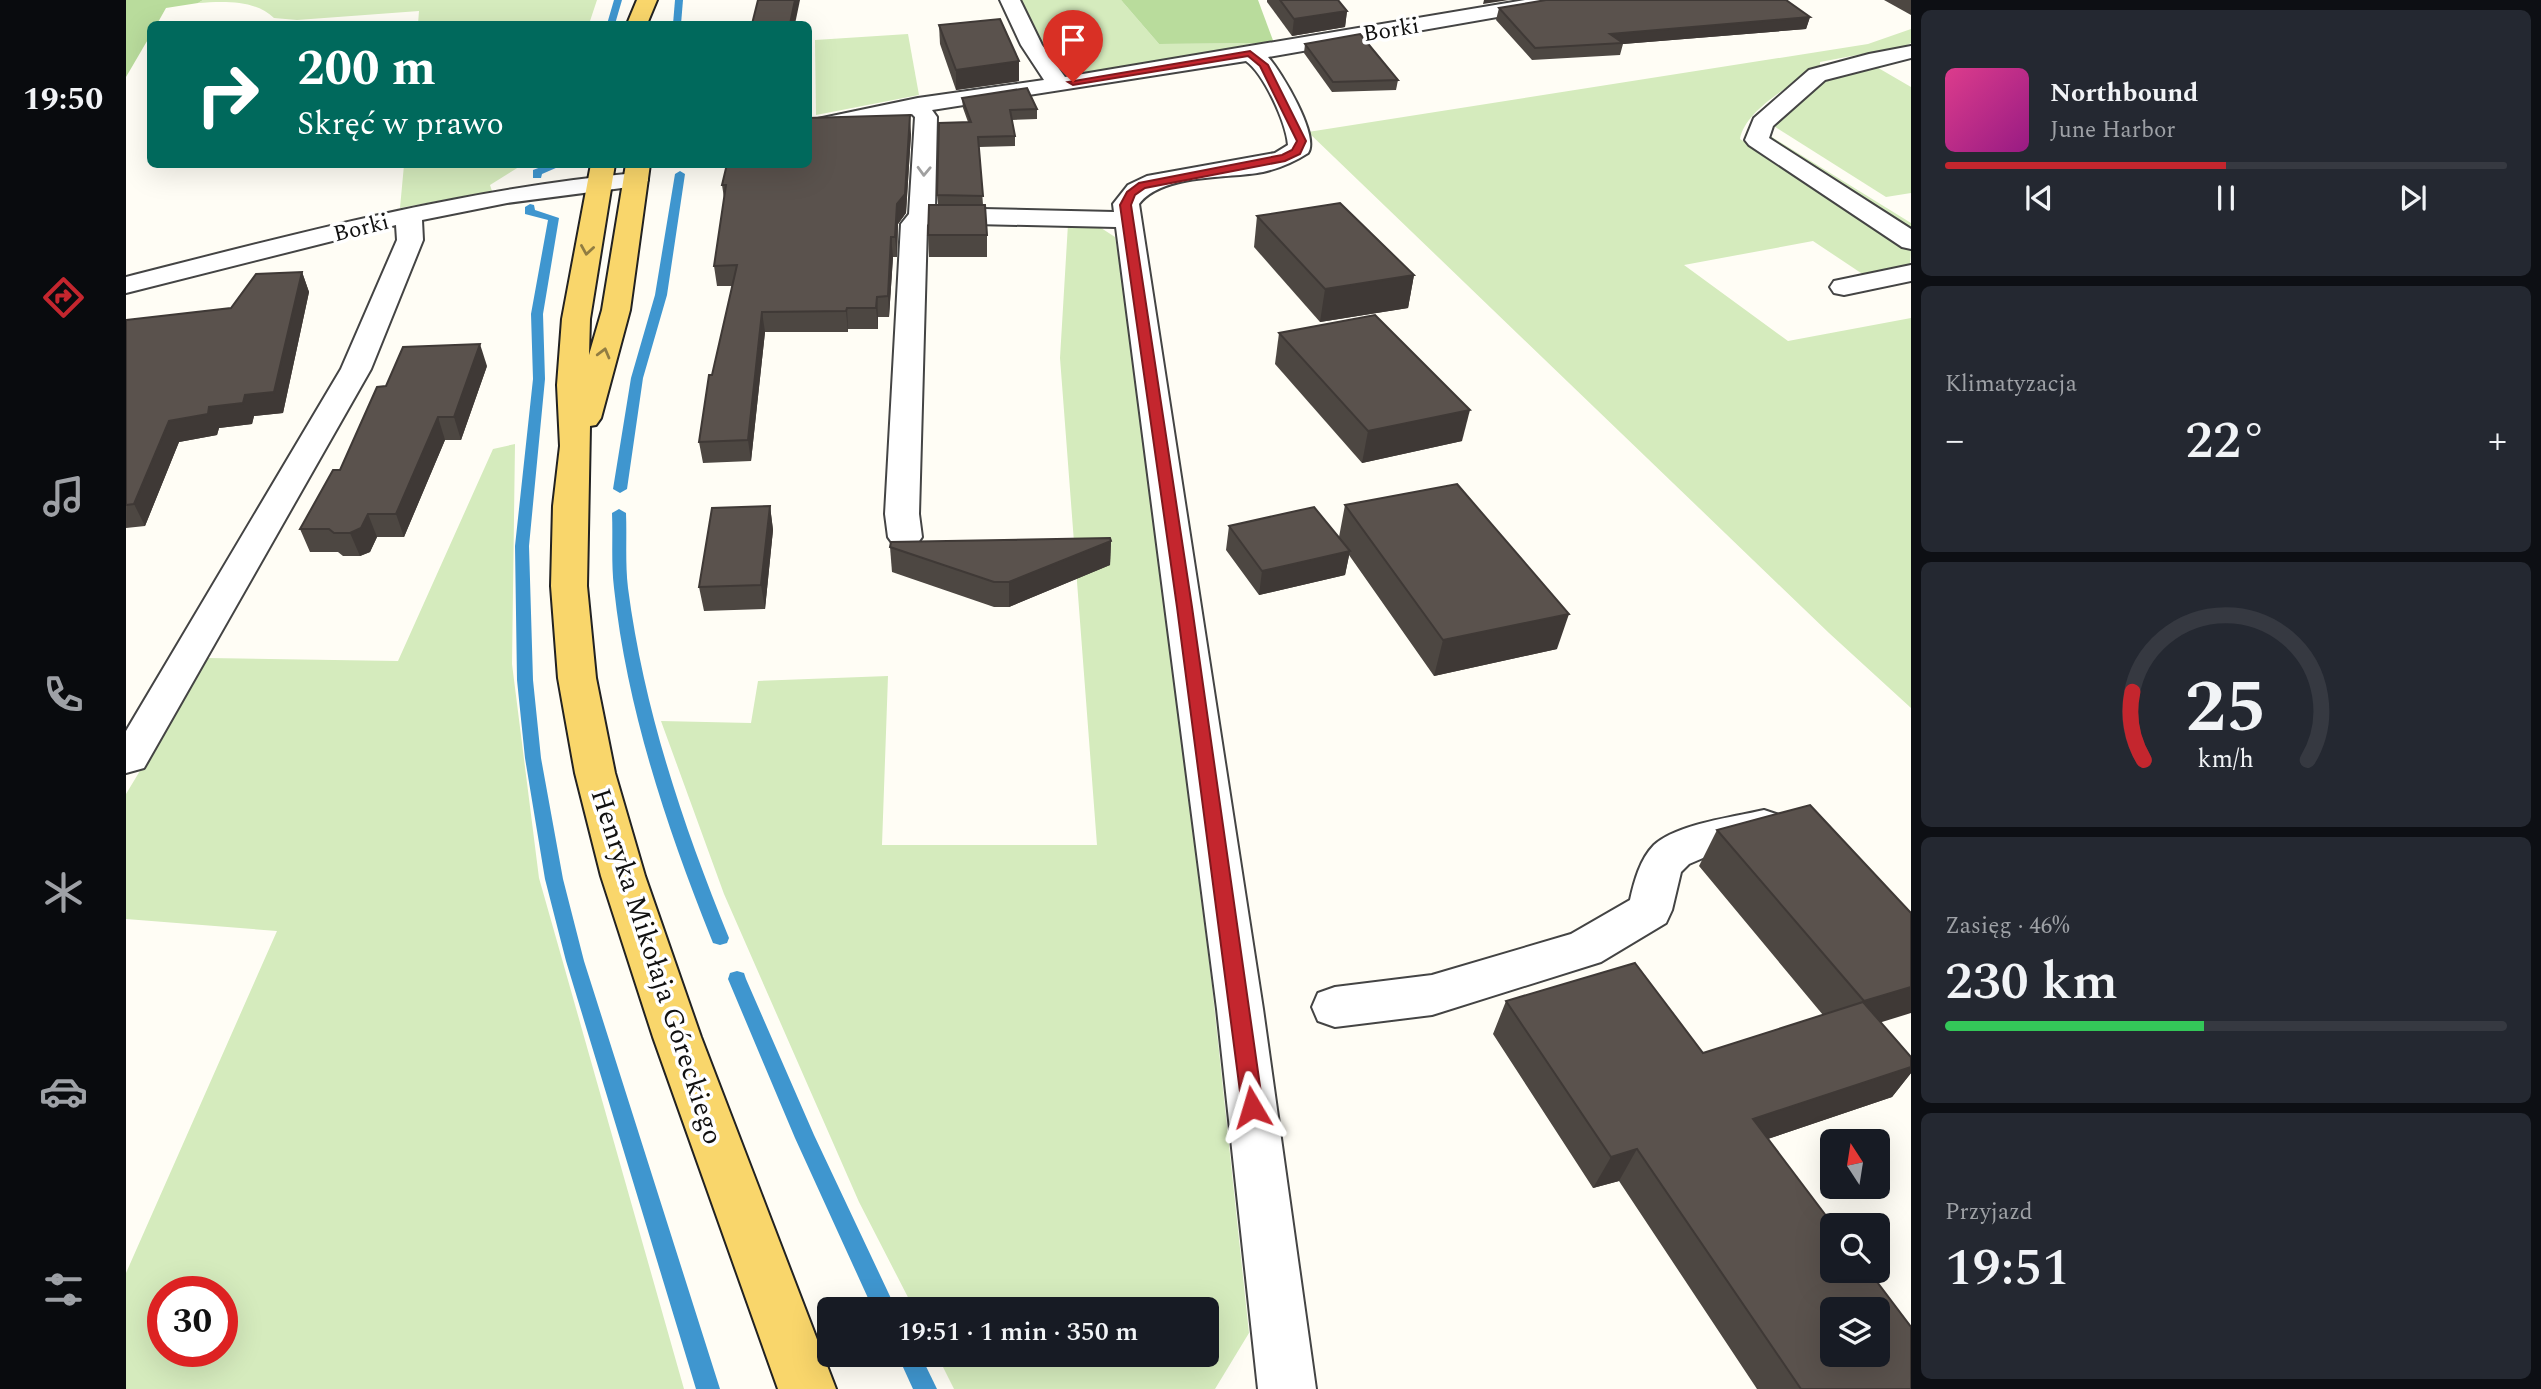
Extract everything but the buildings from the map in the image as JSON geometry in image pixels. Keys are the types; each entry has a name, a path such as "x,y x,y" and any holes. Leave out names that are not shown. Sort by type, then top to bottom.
{"main road":[{"name":"Henryka Mikołaja Góreckiego","path":"616,170 576,324 572,386 576,446 570,523 570,610 577,678 598,784 623,876 658,984 807,1389"}],"street":[{"path":"1010,0 1028,41 1043,66 1060,84"},
{"name":"Borki","path":"812,127 918,105 1250,54 1412,17 1550,1"},
{"path":"1911,52 1868,60 1817,75 1762,123 1757,140 1911,241"},
{"path":"1250,54 1264,65 1301,138 1300,148 1292,155 1269,162 1175,177 1142,186 1128,199 1126,205 1237,983 1287,1389"},
{"path":"905,537 902,514 909,314 914,224 922,215 926,117 918,105"},
{"name":"Borki","path":"126,285 409,215 536,190 616,170"},
{"path":"126,758 130,758 202,638 356,369 411,240 409,215"},
{"path":"922,215 1128,220"},
{"path":"1844,286 1911,273"},
{"path":"1335,1007 1432,995 1585,950 1650,910 1657,877 1669,856 1684,847 1797,817"}],"green space":[{"path":"126,0 203,0 166,8 159,21 147,21 147,41 126,77"},
{"path":"203,0 597,0 590,21 418,21 419,11 297,20 274,18 258,8 239,3 198,3"},
{"path":"1020,0 1121,0 1159,44 1274,43 1064,79 1038,44"},
{"path":"1121,0 1258,0 1274,43 1159,44"},
{"path":"1911,29 1911,43 1905,46 1820,62 1820,67 1785,88 1761,107 1751,117 1740,139 1906,243 1911,249 1910,265 1894,272 1867,277 1813,241 1684,265 1788,341 1911,318 1911,708 1829,633 1308,132 1868,44"},
{"path":"908,34 919,95 816,115 815,40"},
{"path":"1868,62 1911,87 1911,193 1886,197 1772,125 1831,70"},
{"path":"1767,134 1911,223 1911,232 1770,141"},
{"path":"404,168 517,168 490,185 492,191 400,208"},
{"path":"1068,224 1098,226 1115,237 1127,307 1212,985 1249,1333 1215,1389 954,1389 943,1367 1219,1367 1219,1297 908,1297 859,1202 724,894 661,721 751,723 758,681 888,676 882,845 1097,845 1060,358"},
{"path":"515,444 512,664 539,878 684,1389 126,1389 126,1273 277,931 126,919 126,794 208,658 398,661 493,449"}],"waterway":[{"path":"612,21 618,0"},
{"path":"677,21 679,0"},
{"path":"537,176 537,172 548,168"},
{"path":"620,489 637,378 661,295 680,174"},
{"path":"530,207 529,212 554,218 537,314 539,379 522,546 525,680 533,758 554,879 575,961 708,1389"},
{"path":"619,513 621,588 627,633 646,722 672,810 720,938"},
{"path":"737,979 805,1138 879,1297"},
{"path":"914,1367 925,1389"}],"route":[{"path":"1073,82 1250,54 1264,65 1301,141 1300,148 1285,158 1142,186 1131,194 1126,205 1185,607 1252,1107"}]}
